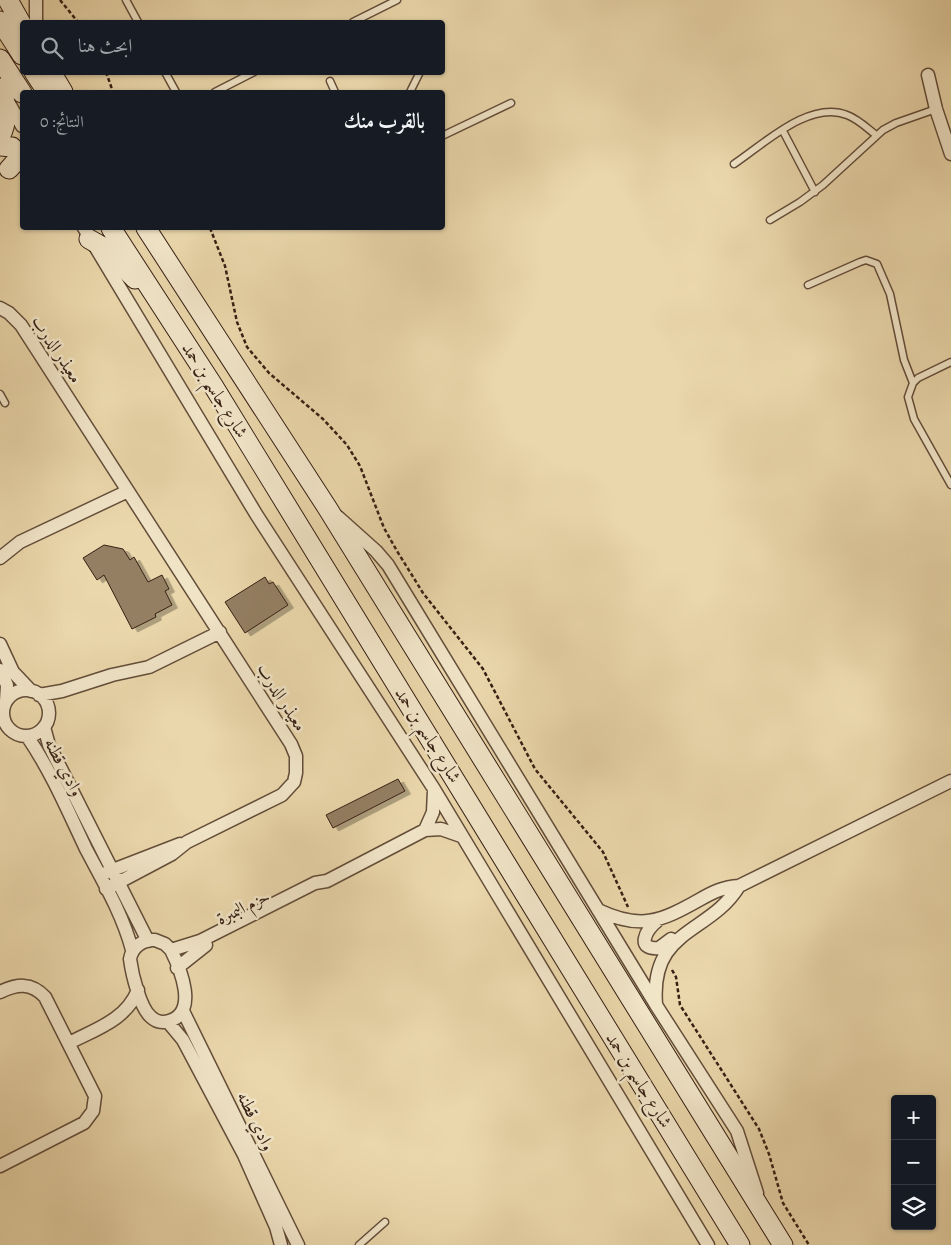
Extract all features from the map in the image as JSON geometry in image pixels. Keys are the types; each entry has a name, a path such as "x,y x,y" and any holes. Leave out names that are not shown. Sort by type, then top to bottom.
{"main road":[{"path":"8,0 20,21"},
{"path":"0,21 20,52"},
{"path":"0,59 6,93 5,122 0,138"},
{"path":"36,75 46,90"},
{"path":"53,75 62,90"},
{"path":"0,146 12,147 17,153 17,160 11,171"},
{"name":"شارع جاسم بن حمد","path":"113,230 155,294 740,1245"},
{"name":"شارع جاسم بن حمد","path":"147,230 328,509 783,1245"},
{"path":"86,233 137,281 155,294"}],"street":[{"path":"36,0 36,20"},
{"path":"928,75 936,109 951,154"},
{"path":"6,93 20,122"},
{"name":"شارع جاسم بن حمد","path":"86,233 256,514 434,789 708,1245"},
{"name":"معيذر الدرب","path":"0,308 9,312 21,325 220,632 291,744 296,756 296,773 290,789 282,795 187,842 167,847 100,876"},
{"path":"0,547 20,542 128,491"},
{"name":"شارع جاسم بن حمد","path":"328,509 362,538 388,565 656,1005 737,1131 762,1210"},
{"path":"0,558 20,542"},
{"path":"6,701 20,691 35,693 74,688 112,675 149,667 220,632"},
{"path":"0,644 13,672 46,703 49,714"},
{"path":"0,670 7,685 6,701 1,719 5,731 18,735 34,735 44,727 49,714 74,688"},
{"name":"وادي قطنه","path":"44,727 49,745 148,941"},
{"name":"وادي قطنه","path":"27,736 42,760 124,925 132,950 130,959 138,990 150,1017"},
{"path":"598,910 630,922 657,921 673,915 720,888 739,886 951,781"},
{"path":"434,789 433,812 425,830 441,829 461,836"},
{"name":"حزم البمبرة","path":"170,950 216,936 319,889 327,881 425,830"},
{"name":"معيذر الدرب","path":"106,889 172,854 187,842"},
{"path":"656,1005 655,991 661,964 671,946 685,932 729,902 739,886"},
{"path":"657,921 645,934 645,941 652,948 662,947 674,936 685,932"},
{"name":"حزم البمبرة","path":"177,968 216,936"},
{"path":"119,1017 150,1017 159,1022 168,1022 177,1018 183,1011 186,1000 170,950 161,942 148,941 132,950"},
{"path":"0,992 21,985 38,990 50,1006 70,1043 93,1089 95,1104 89,1118 78,1127 0,1166"},
{"path":"70,1043 119,1017 132,1002 138,990"},
{"name":"وادي قطنه","path":"183,1011 298,1245"},
{"name":"وادي قطنه","path":"168,1022 182,1040 244,1155 282,1245"}],"lane":[{"path":"126,0 137,20"},
{"path":"357,20 397,0"},
{"path":"167,75 175,90"},
{"path":"218,90 248,75"},
{"path":"411,90 418,75"},
{"path":"330,81 334,90"},
{"path":"445,135 511,103"},
{"path":"770,220 815,192 876,135 896,123 936,109"},
{"path":"734,164 783,130 812,114 834,112 856,119 876,135"},
{"path":"783,130 815,192"},
{"path":"808,285 860,262 872,261 877,264 890,294 904,360 913,383"},
{"path":"951,362 924,374 913,383 908,397 910,410 951,485"},
{"path":"0,394 5,403"},
{"path":"359,1245 385,1222"}],"path":[{"path":"60,0 76,20"},
{"path":"107,75 112,90"},
{"path":"211,230 225,266 237,322 247,347 269,373 323,419 346,445 360,466 384,528 396,551 423,593 483,669 504,713 536,769 603,852 629,908 630,922"},
{"path":"661,964 674,972 680,1005 758,1129 769,1154 783,1203 809,1245"}],"building":[{"path":"104,545 123,549 130,560 134,557 148,582 162,575 169,589 165,591 172,605 155,614 156,617 132,629 104,575 97,580 83,558"},
{"path":"265,577 269,584 273,582 288,605 245,633 225,602"},
{"path":"398,779 405,791 333,828 326,815"}]}
